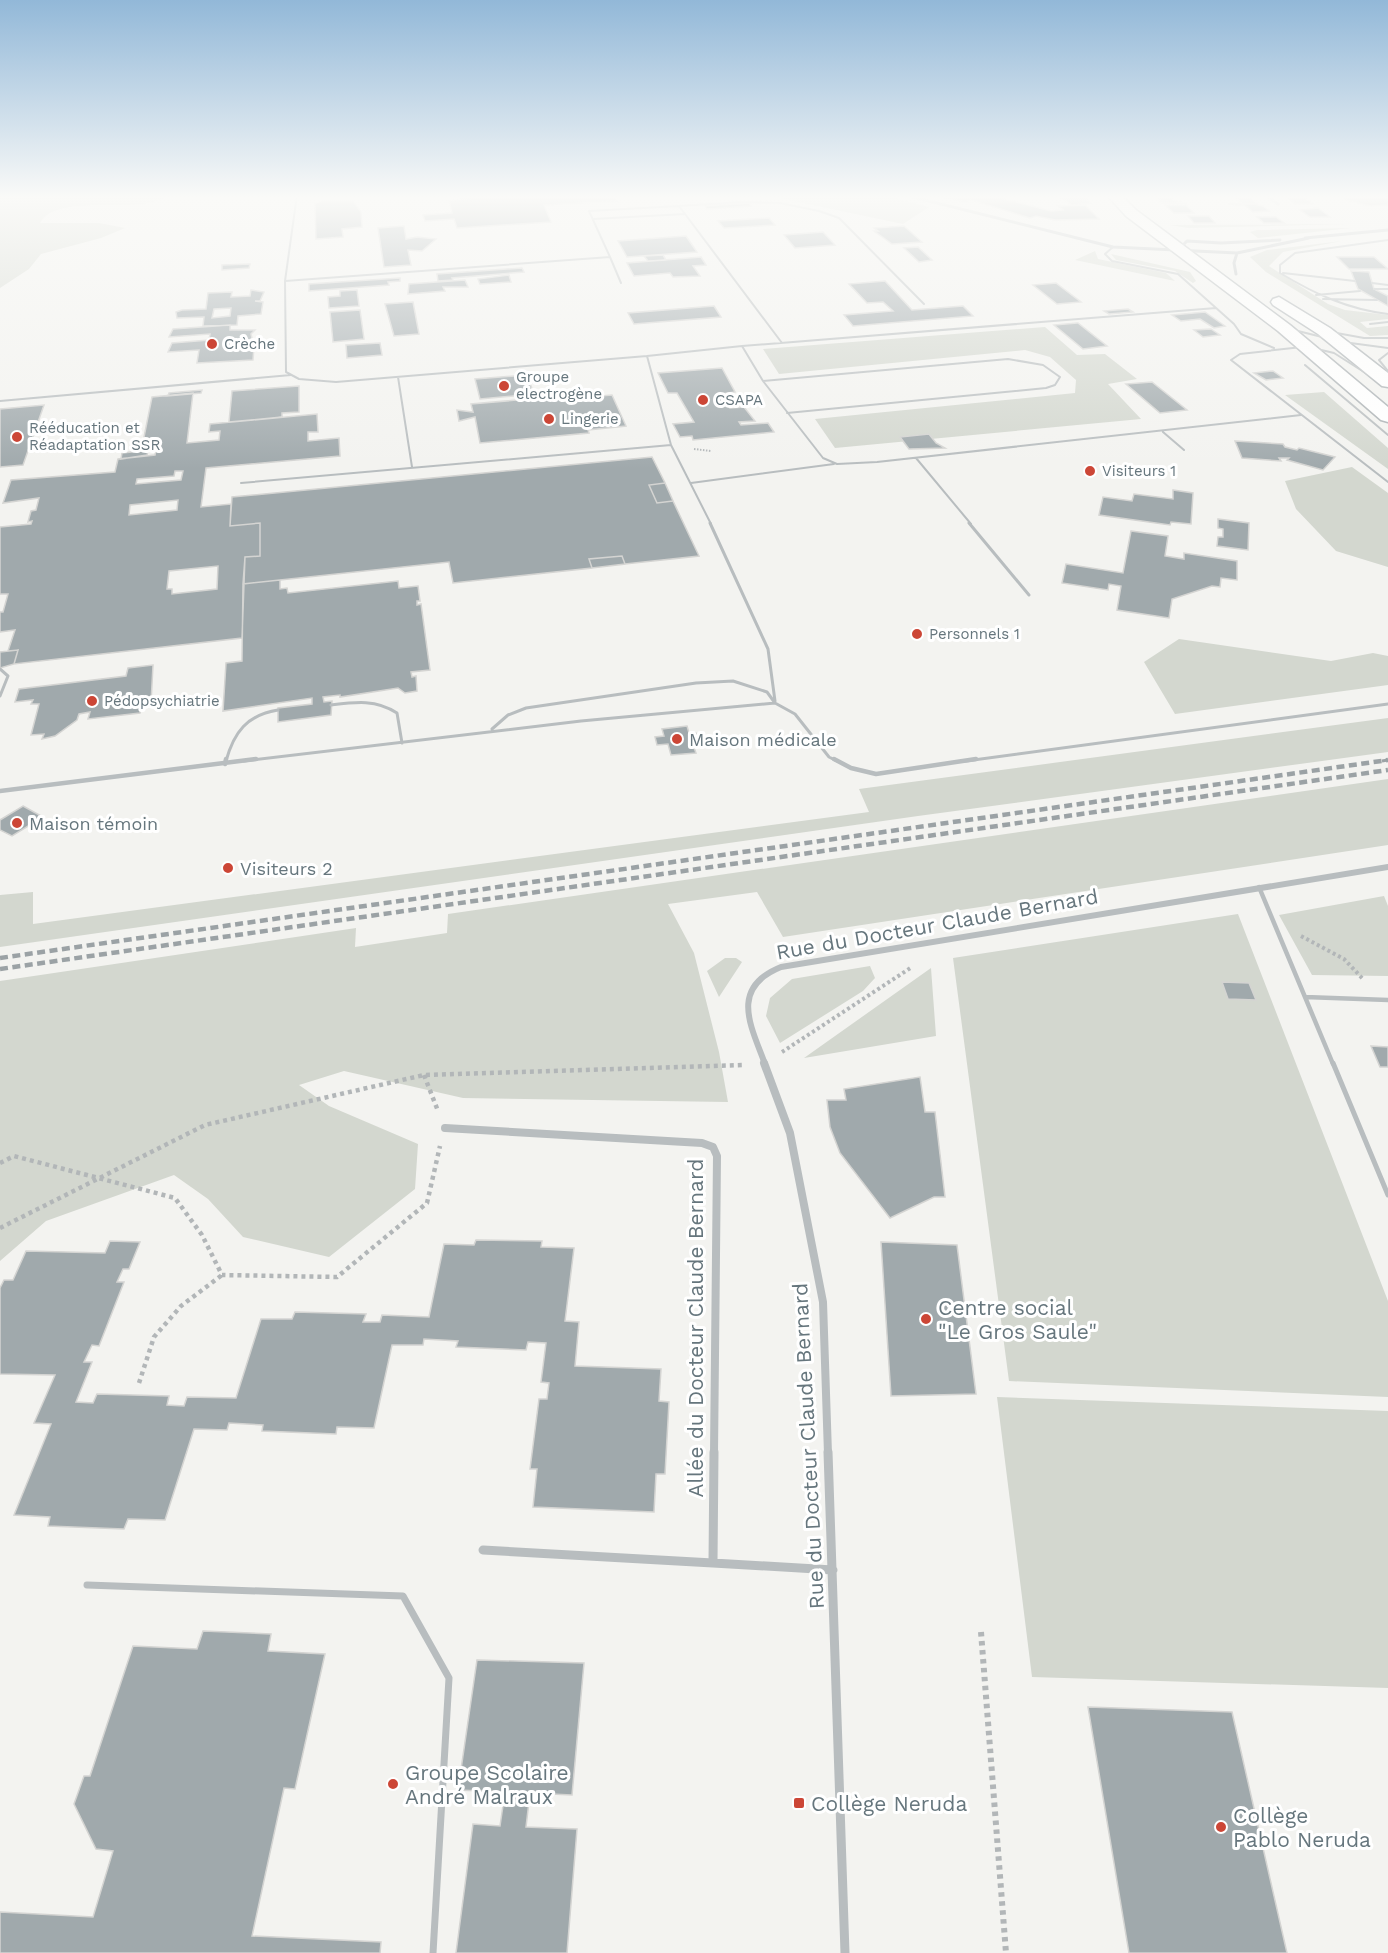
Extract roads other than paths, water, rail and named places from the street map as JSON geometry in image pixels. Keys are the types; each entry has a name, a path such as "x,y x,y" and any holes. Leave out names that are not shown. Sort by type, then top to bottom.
{"main road":[{"path":"1233,286 1388,416"},
{"path":"1255,286 1331,336 1386,383"}],"street":[{"name":"Rue du Docteur Claude Bernard","path":"844,1953 823,1302 790,1133 747,1015 748,998 755,982 773,969 936,939 1388,867"},
{"name":"Allée du Docteur Claude Bernard","path":"445,1128 702,1143 713,1147 717,1156 713,1563"},
{"path":"483,1550 833,1569"}],"lane":[{"path":"285,286 284,368 291,375"},
{"path":"739,286 782,343"},
{"path":"906,286 924,304"},
{"path":"1192,286 1240,334 1276,349"},
{"path":"1302,286 1322,299 1345,309 1388,314"},
{"path":"1374,289 1388,287"},
{"path":"1316,295 1360,291"},
{"path":"1322,299 1377,300"},
{"path":"0,401 291,375 315,381 336,382 742,346 1216,308"},
{"path":"1370,324 1388,322"},
{"path":"1284,328 1388,348"},
{"path":"1331,336 1388,338"},
{"path":"742,346 763,381 823,458 837,464"},
{"path":"1388,353 1379,360 1388,371 1386,383 1334,353 1306,346 1240,354 1231,360 1388,482"},
{"path":"647,356 671,445 768,649 776,703"},
{"path":"763,381 1008,359 1049,366 1060,377 1055,385 1046,388 787,413"},
{"path":"1305,365 1388,435"},
{"path":"398,377 412,467"},
{"path":"691,483 837,464 916,458 1301,416"},
{"path":"1163,432 1184,450"},
{"path":"241,483 671,445"},
{"path":"916,458 1029,595"},
{"path":"0,669 8,676 0,696"},
{"path":"492,729 508,715 526,708 715,681 747,684 767,692 776,703 795,714 829,757 851,768 876,774 1143,735 1388,705"},
{"path":"331,705 375,702 388,706 397,713 402,742"},
{"path":"0,790 225,764 492,729 776,703"},
{"path":"225,764 235,733 244,724 269,711 278,710"},
{"path":"1259,887 1388,1195"},
{"path":"1305,997 1385,999"},
{"path":"87,1585 404,1596 449,1678 433,1953"}],"railway":[{"path":"0,958 1388,760 1382,761"},
{"path":"0,969 1388,770"}],"place":[{"name":"Crèche","path":"212,344"},
{"name":"Groupe electrogène","path":"504,386"},
{"name":"CSAPA","path":"703,400"},
{"name":"Lingerie","path":"549,419"},
{"name":"Rééducation et Réadaptation SSR","path":"17,437"},
{"name":"Visiteurs 1","path":"1090,471"},
{"name":"Personnels 1","path":"917,634"},
{"name":"Pédopsychiatrie","path":"92,701"},
{"name":"Maison médicale","path":"677,739"},
{"name":"Maison témoin","path":"17,823"},
{"name":"Visiteurs 2","path":"228,868"},
{"name":"Centre social \"Le Gros Saule\"","path":"926,1319"},
{"name":"Groupe Scolaire André Malraux","path":"393,1784"},
{"name":"Collège Neruda","path":"799,1803"},
{"name":"Collège Pablo Neruda","path":"1221,1827"}]}
